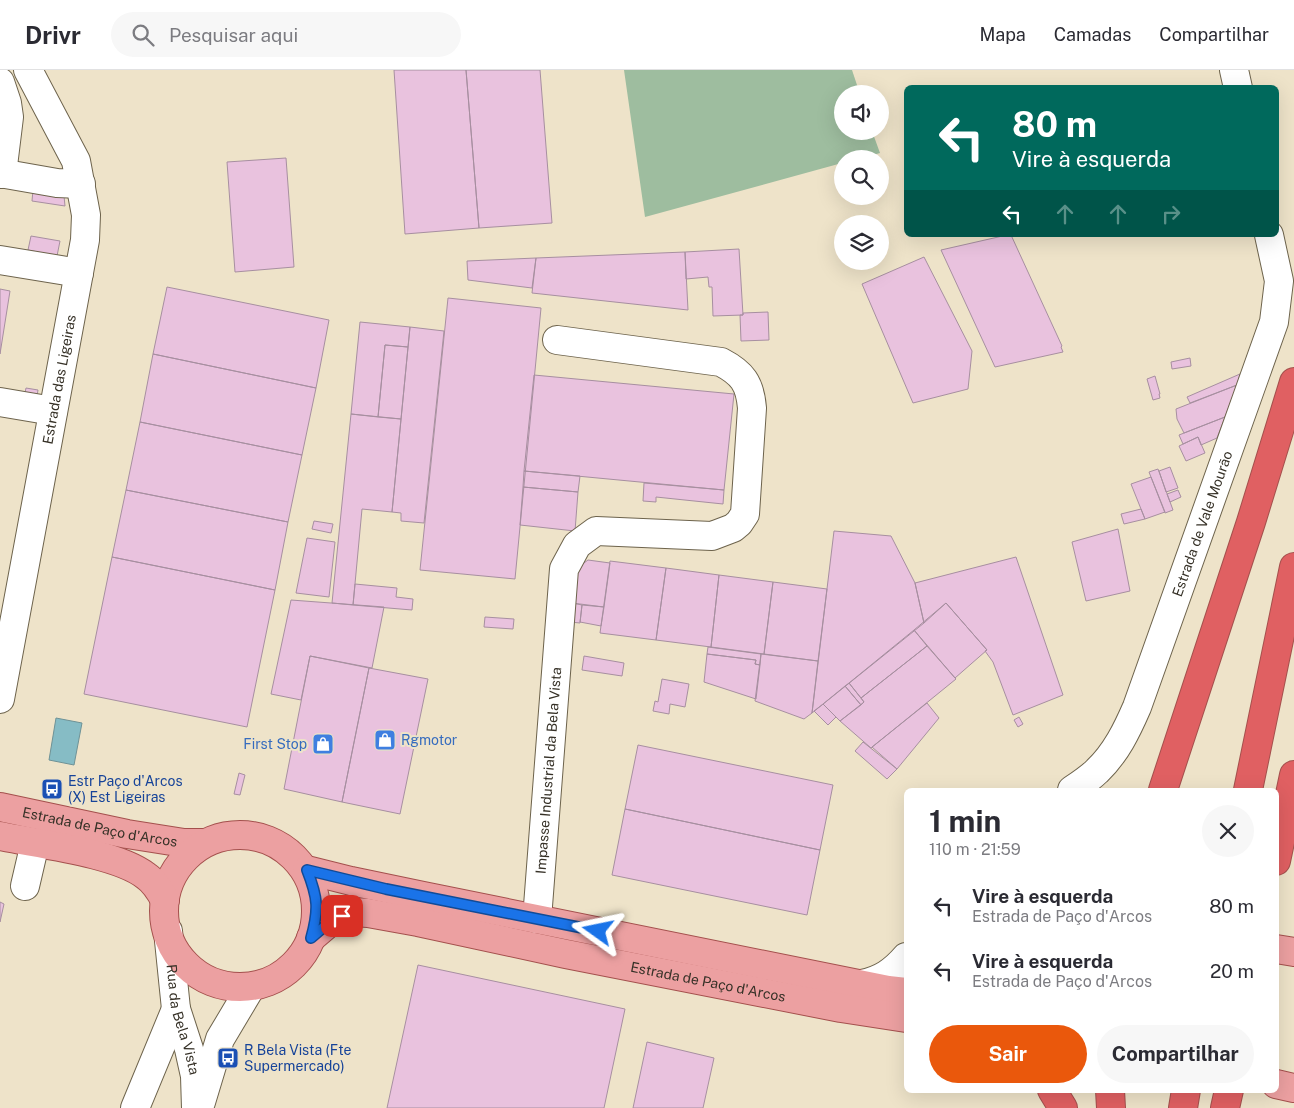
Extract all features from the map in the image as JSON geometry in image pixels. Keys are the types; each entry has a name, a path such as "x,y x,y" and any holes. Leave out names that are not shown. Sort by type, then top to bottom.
{"highway":[{"path":"1163,788 1219,621 1294,382"},
{"path":"1248,788 1294,568"},
{"path":"1147,788 1219,621"},
{"path":"1279,847 1294,775"},
{"path":"1054,1093 1063,1108"},
{"path":"1110,1093 1111,1108"},
{"path":"1183,1108 1186,1093"},
{"path":"1225,1108 1228,1093"}],"main road":[{"name":"Estrada de Paço d'Arcos","path":"0,807 127,834 184,843 202,843"},
{"name":"Estrada de Paço d'Arcos","path":"239,835 262,839 284,849 307,870 316,892 317,916 311,938 304,952 286,972 268,983 251,988 217,986 202,980 179,955 168,931 165,913 168,882 174,868 189,852 202,843 217,837 239,835"},
{"path":"0,836 104,858 136,869 156,886 165,900"},
{"name":"Estrada de Paço d'Arcos","path":"307,870 386,889 904,992"},
{"name":"Estrada de Paço d'Arcos","path":"311,938 331,921 342,916 354,912 368,913 841,1008 904,1018"},
{"path":"1279,950 1294,952"},
{"path":"1279,1085 1294,1088"}],"street":[{"name":"Estrada das Ligeiras","path":"0,699 86,240 86,215 76,161 28,70"},
{"path":"1234,70 1237,85"},
{"path":"0,82 7,103 9,117 1,174 57,183 81,184"},
{"name":"Estrada de Vale Mourão","path":"1075,788 1098,770 1113,752 1126,732 1137,707 1274,322 1279,281 1268,237"},
{"path":"0,260 79,273"},
{"name":"Impasse Industrial da Bela Vista","path":"537,919 564,569 577,545 596,531 712,536 733,528 739,523 746,514 752,408 751,392 744,380 734,369 721,362 557,340"},
{"path":"0,402 53,411"},
{"path":"25,886 35,844"},
{"name":"Rua da Bela Vista","path":"168,931 176,1010 189,1049 195,1076 197,1108"},
{"path":"862,984 884,977 904,959"},
{"name":"Rua da Bela Vista","path":"197,1108 220,1039 251,988"},
{"path":"135,1108 176,1010"}],"green space":[{"path":"624,70 852,70 857,85 834,85 834,140 875,140 879,150 834,150 834,165 645,217"}],"water":[{"path":"56,718 82,723 74,765 49,760"}],"building":[{"path":"394,70 466,70 479,228 405,234"},
{"path":"466,70 540,70 552,223 479,228"},
{"path":"286,158 294,267 235,272 227,162"},
{"path":"33,190 64,196 65,206 32,201"},
{"path":"31,236 60,241 57,256 28,250"},
{"path":"998,237 1012,237 1062,346 1063,352 995,367 941,250"},
{"path":"739,249 743,315 713,316 712,287 709,287 708,277 686,279 685,252"},
{"path":"685,252 688,310 532,293 536,258"},
{"path":"924,257 972,351 968,389 913,403 862,284"},
{"path":"536,258 532,288 468,280 467,261"},
{"path":"167,287 329,320 316,388 153,354"},
{"path":"0,289 10,291 0,354"},
{"path":"448,298 541,308 515,579 420,570"},
{"path":"768,312 769,340 741,341 740,315 743,315 743,313"},
{"path":"360,322 410,327 408,347 385,345 378,417 351,414"},
{"path":"410,327 444,331 424,523 401,521 401,513 392,512"},
{"path":"385,345 408,347 401,419 378,417"},
{"path":"153,354 316,388 302,455 140,422"},
{"path":"1190,358 1191,366 1172,369 1171,362"},
{"path":"1240,374 1237,385 1190,403 1187,397"},
{"path":"534,375 734,394 724,490 524,471"},
{"path":"1155,376 1160,398 1153,400 1147,379"},
{"path":"1237,385 1225,417 1184,433 1177,419 1176,409"},
{"path":"26,388 38,390 37,396 25,393"},
{"path":"351,414 401,419 392,512 362,509 353,605 332,603"},
{"path":"1225,417 1217,438 1201,445 1198,437 1183,444 1179,435"},
{"path":"140,422 302,455 288,522 126,490"},
{"path":"1198,437 1205,453 1186,461 1179,446"},
{"path":"1170,467 1178,488 1166,492 1159,471"},
{"path":"1158,469 1173,510 1165,513 1149,472"},
{"path":"524,471 580,476 578,492 523,487"},
{"path":"1151,477 1165,512 1145,519 1131,484"},
{"path":"644,483 724,490 723,504 656,497 656,502 643,501"},
{"path":"523,487 578,492 575,531 520,525"},
{"path":"126,490 288,522 275,590 112,557"},
{"path":"1178,490 1181,497 1170,502 1167,494"},
{"path":"1141,509 1145,519 1124,524 1121,514"},
{"path":"314,521 333,524 331,533 312,529"},
{"path":"1118,529 1130,591 1086,601 1072,542"},
{"path":"834,531 891,536 915,583 924,623 812,713"},
{"path":"307,538 335,542 329,597 296,593"},
{"path":"112,557 275,590 247,727 84,694"},
{"path":"1016,557 1063,695 1013,715 993,662 985,651 987,650 946,603 924,623 915,583"},
{"path":"588,560 610,563 604,607 572,603 573,571"},
{"path":"610,561 666,568 656,640 600,633"},
{"path":"666,568 719,575 711,647 656,640"},
{"path":"719,575 773,582 764,654 711,647"},
{"path":"773,582 827,589 818,661 764,654"},
{"path":"355,584 397,588 396,597 413,599 412,610 353,605"},
{"path":"291,600 384,607 372,668 310,656 301,700 271,694"},
{"path":"572,603 582,605 580,623 570,622"},
{"path":"946,603 987,650 955,678 914,630"},
{"path":"582,605 604,607 601,626 580,622"},
{"path":"485,617 514,619 513,629 484,627"},
{"path":"914,630 927,646 861,698 849,683"},
{"path":"927,646 956,679 871,748 840,721 864,702 861,698"},
{"path":"708,647 761,654 760,665 755,664 756,660 707,654"},
{"path":"707,654 756,660 755,664 760,665 756,699 704,682"},
{"path":"761,654 818,661 812,713 804,719 755,701"},
{"name":"First Stop","path":"310,656 369,668 342,802 284,789"},
{"path":"584,656 624,663 622,676 582,670"},
{"name":"Rgmotor","path":"369,668 428,679 400,814 342,802"},
{"path":"662,679 689,684 685,707 670,704 669,714 653,711 655,701 658,702"},
{"path":"849,683 864,702 861,705 845,686"},
{"path":"845,686 861,705 840,721 823,704"},
{"path":"927,703 939,718 897,769 872,747"},
{"path":"823,704 836,717 828,725 814,711"},
{"path":"1019,717 1023,724 1018,727 1014,720"},
{"path":"863,742 897,769 887,779 855,751"},
{"path":"638,745 833,785 820,850 625,809"},
{"path":"239,773 245,775 240,795 234,794"},
{"path":"625,809 820,850 807,915 612,875"},
{"path":"0,902 4,904 0,922"},
{"path":"418,965 625,1009 604,1108 387,1108"},
{"path":"647,1042 714,1058 703,1108 633,1108"}],"place":[{"name":"Rgmotor","path":"385,740"},
{"name":"First Stop","path":"323,744"},
{"name":"Estr Paço d'Arcos (X) Est Ligeiras","path":"52,789"},
{"name":"R Bela Vista (Fte Supermercado)","path":"228,1058"}],"route":[{"path":"342,916 331,921 311,938 317,916 316,892 307,870 386,889 598,931"}]}
